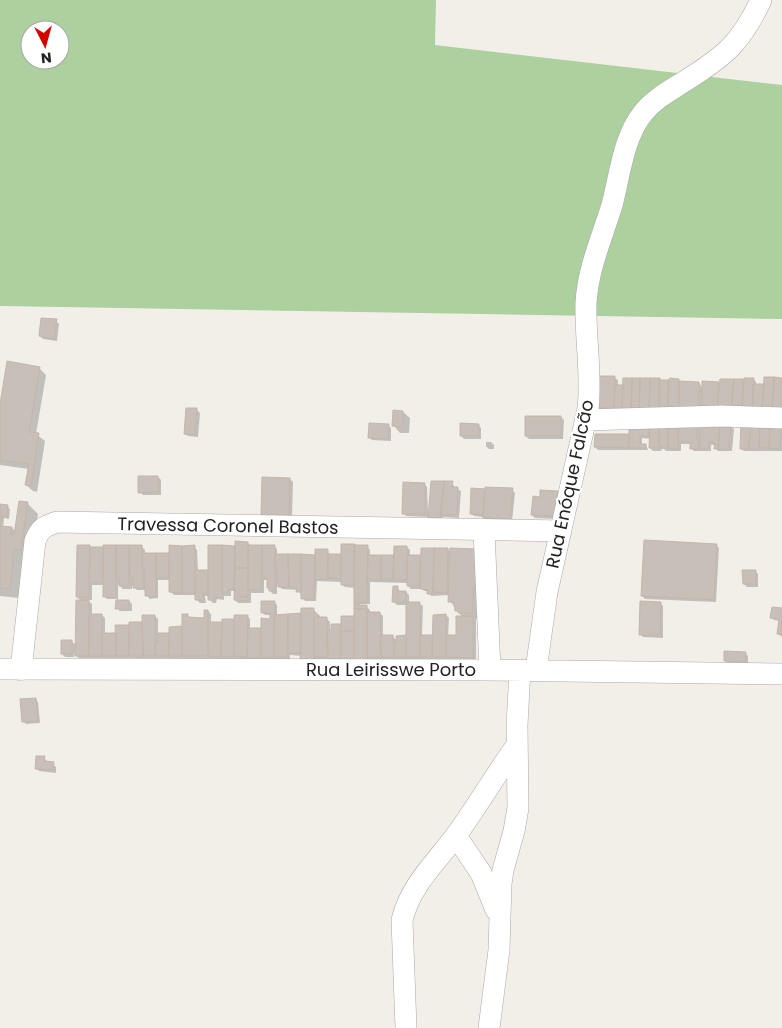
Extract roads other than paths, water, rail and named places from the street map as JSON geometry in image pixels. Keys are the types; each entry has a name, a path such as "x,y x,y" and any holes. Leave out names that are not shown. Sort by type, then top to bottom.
{"street":[{"name":"Rua Enóque Falcão","path":"490,1028 499,950 500,899 503,870 514,831 518,808 517,745 528,670 544,611 586,420 590,384 586,327 587,288 591,265 608,218 629,138 636,122 650,106 731,48 751,22 761,0"},
{"path":"586,420 722,416 782,418"},
{"name":"Travessa Coronel Bastos","path":"21,670 35,541 39,530 46,525 57,522 561,531"},
{"path":"484,531 490,670"},
{"name":"Rua Leirisswe Porto","path":"0,669 528,670 782,674"},
{"path":"406,1028 402,920 406,904 416,885 456,836 517,745"},
{"path":"456,836 481,873 500,920"}]}
